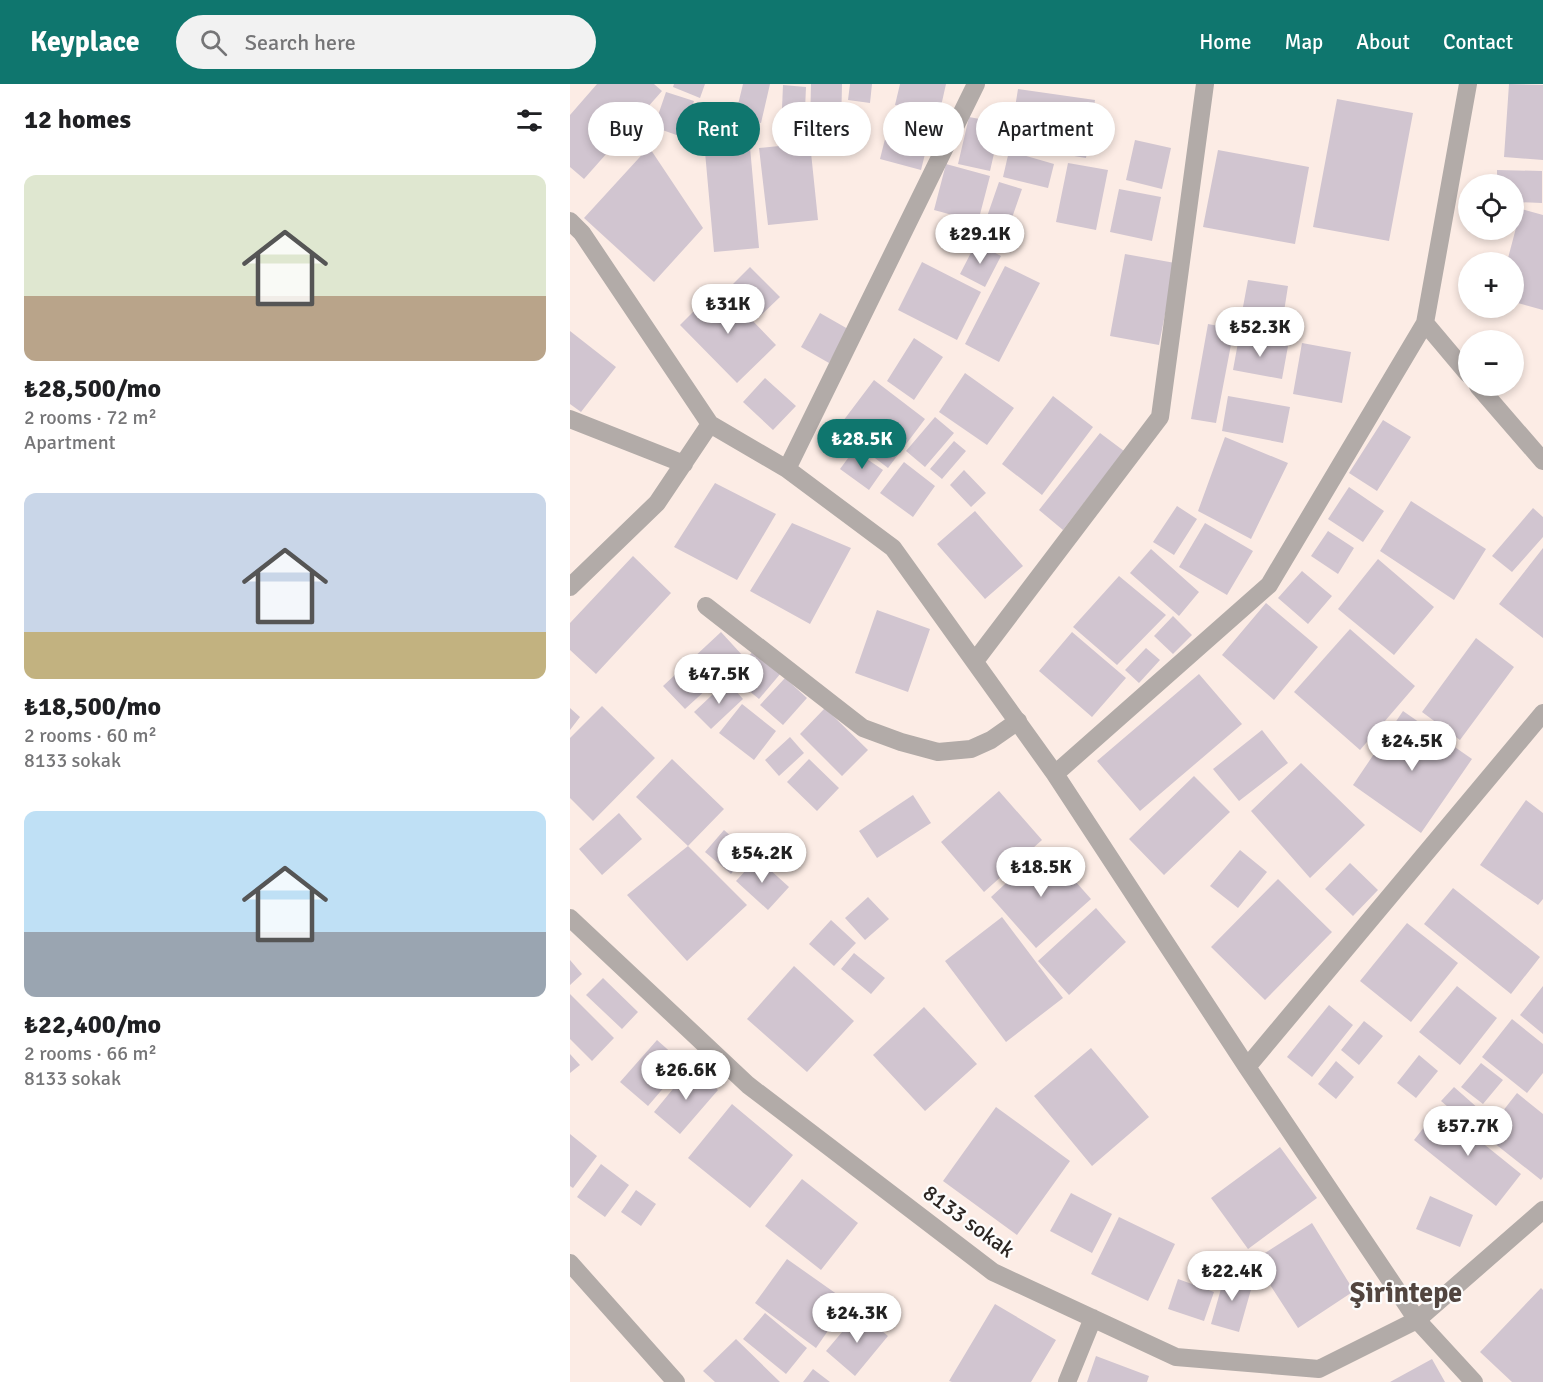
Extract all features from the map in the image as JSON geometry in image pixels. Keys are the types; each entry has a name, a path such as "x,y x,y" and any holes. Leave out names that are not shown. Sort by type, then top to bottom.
{"street":[{"path":"788,470 976,84"},
{"path":"975,661 1160,417 1205,84"},
{"path":"1055,774 1269,585 1425,323 1468,84"},
{"path":"570,221 582,233 710,424 788,470 893,548 1055,774 1247,1067 1417,1320 1474,1382"},
{"path":"1425,323 1458,362"},
{"path":"1488,396 1543,461"},
{"path":"570,419 684,464"},
{"path":"570,587 657,503 710,424"},
{"path":"706,606 863,728 938,752 971,749 990,740 1018,721"},
{"path":"1247,1067 1543,713"},
{"name":"8133 sokak","path":"570,918 748,1085 993,1272 1176,1357 1319,1370 1417,1320 1543,1210"},
{"path":"570,1263 676,1382"},
{"path":"1067,1382 1093,1318"}],"building":[{"path":"597,84 654,84 662,91 652,102 588,102 588,156 604,156 584,179 570,167 570,115"},
{"path":"674,84 705,84 700,98 673,87"},
{"path":"743,84 770,84 761,123 760,102 739,102"},
{"path":"811,84 842,84 842,102 811,102"},
{"path":"850,84 872,84 870,102 848,100"},
{"path":"900,84 946,84 942,102 896,102"},
{"path":"1509,84 1543,85 1543,160 1504,157"},
{"path":"783,85 806,87 805,102 782,102"},
{"path":"1018,89 1095,100 1095,102 1016,102"},
{"path":"666,92 694,101 676,102 676,135 664,131 663,102"},
{"path":"1337,99 1413,113 1389,241 1313,227"},
{"path":"969,117 976,118 976,156 993,156 990,171 958,164 960,156 964,156 964,138"},
{"path":"1135,140 1171,148 1162,189 1126,180"},
{"path":"772,147 772,156 811,156 818,220 768,225 760,148"},
{"path":"883,147 883,156 924,156 921,170 880,159"},
{"path":"1218,150 1309,167 1295,244 1203,227"},
{"path":"641,156 655,156 703,228 654,282 584,218"},
{"path":"705,156 751,156 759,248 714,252"},
{"path":"1008,156 1026,156 1054,164 1048,188 1003,177"},
{"path":"1068,163 1108,170 1096,230 1056,222"},
{"path":"946,164 990,176 978,222 934,210"},
{"path":"1497,170 1542,171 1542,203 1524,202 1524,174 1497,174"},
{"path":"999,182 1022,189 1005,238 982,231"},
{"path":"1119,189 1161,197 1152,241 1110,232"},
{"path":"1524,210 1543,215 1543,310 1524,305 1524,252 1510,252 1513,240 1524,240"},
{"path":"976,243 1001,256 985,287 960,274"},
{"path":"1125,254 1175,263 1159,345 1110,336"},
{"path":"922,262 981,292 957,340 898,310"},
{"path":"1005,266 1040,283 999,362 965,344"},
{"path":"750,267 780,297 758,318 729,288"},
{"path":"1248,280 1288,286 1281,331 1240,323"},
{"path":"719,286 776,345 737,383 680,325"},
{"path":"820,313 848,329 829,363 801,347"},
{"path":"1208,324 1234,329 1216,423 1191,419"},
{"path":"570,331 616,367 581,412 570,404"},
{"path":"1239,337 1288,346 1282,379 1233,370"},
{"path":"914,338 943,357 914,400 887,381"},
{"path":"1302,343 1351,352 1342,403 1293,394"},
{"path":"965,373 1014,408 987,445 939,412"},
{"path":"765,378 796,406 773,430 743,402"},
{"path":"874,380 925,419 888,468 837,429"},
{"path":"1053,396 1093,427 1042,495 1002,464"},
{"path":"1228,396 1290,407 1283,443 1222,431"},
{"path":"935,417 954,433 925,467 906,451"},
{"path":"1383,420 1411,437 1377,491 1349,473"},
{"path":"1100,433 1124,451 1063,530 1039,510"},
{"path":"1225,437 1288,463 1251,539 1198,511"},
{"path":"954,441 966,451 942,479 930,469"},
{"path":"854,450 883,470 869,490 840,469"},
{"path":"904,462 935,486 913,517 880,493"},
{"path":"964,470 986,493 971,507 950,485"},
{"path":"715,483 776,514 737,580 674,547"},
{"path":"1349,487 1384,511 1363,542 1328,519"},
{"path":"1411,501 1486,549 1454,600 1380,551"},
{"path":"1177,506 1197,519 1174,555 1153,542"},
{"path":"1533,508 1543,517 1543,537 1512,572 1492,556"},
{"path":"975,511 1023,566 985,599 937,544"},
{"path":"792,523 851,548 810,624 750,591"},
{"path":"1205,523 1253,551 1227,595 1179,567"},
{"path":"1328,531 1354,548 1338,574 1311,556"},
{"path":"1543,548 1543,638 1499,604"},
{"path":"1151,549 1199,592 1179,616 1130,573"},
{"path":"633,556 671,593 596,674 570,650 570,623"},
{"path":"1378,559 1434,607 1394,655 1338,609"},
{"path":"1302,571 1332,596 1308,624 1278,598"},
{"path":"1119,576 1166,615 1117,665 1073,627"},
{"path":"1266,603 1318,647 1274,700 1222,655"},
{"path":"877,610 930,629 908,692 855,673"},
{"path":"1173,616 1192,635 1173,654 1154,636"},
{"path":"1350,629 1415,686 1360,750 1294,692"},
{"path":"721,632 743,656 685,709 663,686"},
{"path":"1072,632 1126,678 1092,717 1039,671"},
{"path":"1476,638 1514,667 1460,740 1422,712"},
{"path":"1146,648 1160,660 1139,683 1125,670"},
{"path":"753,651 781,673 759,699 732,677"},
{"path":"1199,674 1242,724 1140,811 1097,761"},
{"path":"785,678 807,698 783,725 760,705"},
{"path":"727,681 743,699 711,729 694,712"},
{"path":"742,704 776,731 754,760 719,733"},
{"path":"602,706 655,758 593,821 570,798 570,738"},
{"path":"570,708 580,717 570,730"},
{"path":"825,708 868,750 842,776 800,734"},
{"path":"1403,711 1472,759 1421,833 1353,785"},
{"path":"1262,730 1288,763 1239,801 1213,769"},
{"path":"790,737 804,753 779,776 765,760"},
{"path":"672,759 724,809 688,846 636,797"},
{"path":"809,759 839,788 817,811 787,782"},
{"path":"1301,763 1365,825 1310,878 1251,811"},
{"path":"1194,776 1230,812 1164,875 1129,839"},
{"path":"999,791 1042,840 984,892 941,842"},
{"path":"913,795 931,823 877,858 859,831"},
{"path":"1526,800 1543,813 1543,899 1538,905 1480,865"},
{"path":"619,813 642,839 602,875 579,849"},
{"path":"724,830 749,852 731,874 705,852"},
{"path":"688,846 747,905 687,961 627,895"},
{"path":"1045,847 1091,899 1036,948 991,897"},
{"path":"1240,850 1267,872 1238,908 1210,886"},
{"path":"757,858 789,887 768,910 736,881"},
{"path":"1350,863 1378,890 1353,916 1325,889"},
{"path":"1278,879 1332,932 1265,1000 1211,947"},
{"path":"1453,888 1540,957 1511,994 1424,924"},
{"path":"868,897 889,919 865,940 845,918"},
{"path":"1096,908 1126,942 1069,995 1038,961"},
{"path":"1002,917 1063,998 1006,1042 945,961"},
{"path":"831,920 856,943 834,966 809,944"},
{"path":"1407,923 1458,963 1411,1022 1360,981"},
{"path":"854,953 885,978 871,994 841,969"},
{"path":"570,960 582,974 570,985"},
{"path":"794,966 854,1021 807,1072 747,1019"},
{"path":"603,978 638,1012 622,1029 586,995"},
{"path":"1457,986 1497,1018 1460,1065 1419,1032"},
{"path":"1543,986 1543,1034 1520,1015"},
{"path":"570,994 614,1038 592,1061 570,1039"},
{"path":"1329,1005 1353,1025 1312,1077 1287,1057"},
{"path":"924,1007 977,1064 925,1111 873,1055"},
{"path":"1512,1019 1543,1044 1543,1073 1527,1093 1482,1057"},
{"path":"1364,1021 1383,1036 1359,1065 1341,1050"},
{"path":"657,1040 684,1064 648,1106 620,1082"},
{"path":"1091,1048 1149,1117 1092,1166 1034,1096"},
{"path":"570,1054 580,1065 570,1073"},
{"path":"1419,1055 1438,1071 1416,1098 1397,1083"},
{"path":"1336,1061 1354,1077 1336,1099 1318,1084"},
{"path":"1481,1063 1503,1080 1483,1104 1461,1087"},
{"path":"691,1067 718,1090 680,1134 654,1112"},
{"path":"1454,1087 1488,1117 1476,1131 1441,1101"},
{"path":"1517,1093 1543,1114 1543,1177 1541,1180 1484,1135"},
{"path":"732,1104 793,1155 750,1208 688,1158"},
{"path":"996,1107 1070,1161 1017,1235 943,1181"},
{"path":"1439,1108 1521,1174 1496,1206 1414,1140"},
{"path":"570,1134 597,1156 573,1188 570,1186"},
{"path":"1280,1147 1317,1198 1248,1249 1211,1198"},
{"path":"601,1164 629,1185 605,1217 577,1197"},
{"path":"802,1179 858,1223 821,1270 765,1226"},
{"path":"636,1190 656,1204 641,1226 621,1212"},
{"path":"1071,1193 1112,1214 1092,1253 1050,1231"},
{"path":"1430,1196 1473,1215 1460,1247 1416,1229"},
{"path":"1119,1217 1175,1244 1148,1301 1091,1274"},
{"path":"1312,1223 1354,1291 1298,1328 1254,1260"},
{"path":"787,1259 848,1302 816,1348 755,1303"},
{"path":"1226,1271 1254,1279 1239,1332 1211,1324"},
{"path":"1178,1279 1214,1292 1204,1321 1168,1309"},
{"path":"1541,1288 1543,1290 1543,1382 1512,1382 1480,1352"},
{"path":"995,1304 1056,1340 1031,1382 949,1381"},
{"path":"859,1312 888,1336 855,1376 826,1351"},
{"path":"765,1313 807,1348 786,1374 743,1339"},
{"path":"736,1339 780,1382 715,1382 703,1371"},
{"path":"1096,1356 1149,1376 1147,1382 1087,1382"},
{"path":"1432,1359 1445,1382 1390,1382"},
{"path":"813,1369 830,1382 803,1382"}],"district":[{"name":"Şirintepe","path":"1406,1293"}]}
